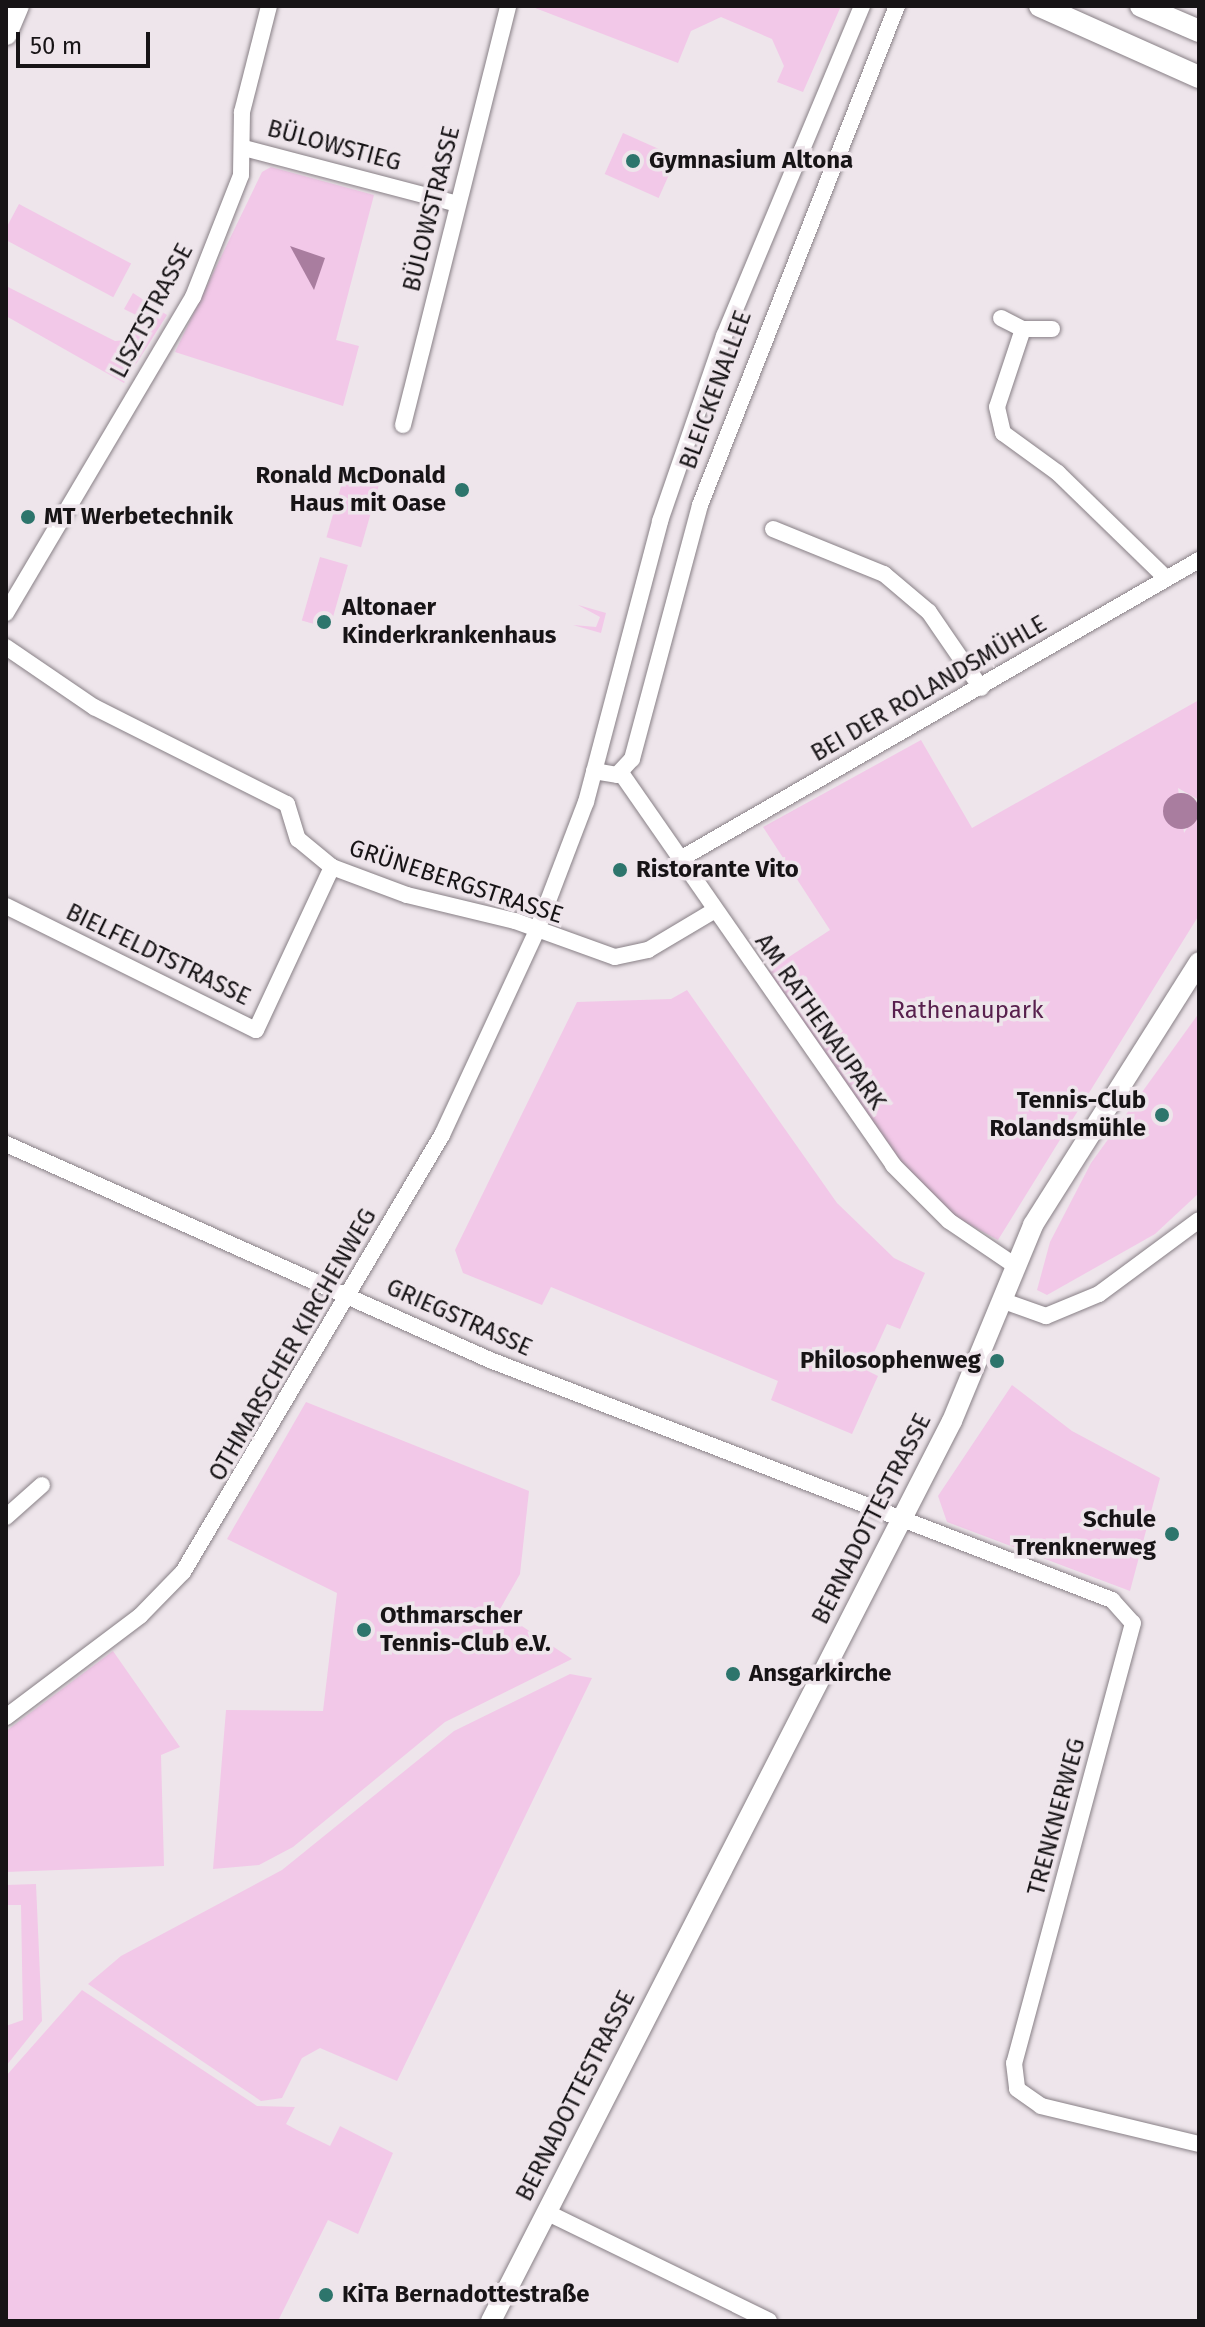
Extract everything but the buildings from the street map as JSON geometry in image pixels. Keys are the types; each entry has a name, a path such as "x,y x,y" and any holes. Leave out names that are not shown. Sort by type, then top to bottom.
{"main road":[{"path":"6,34 18,6"},
{"path":"1040,6 1199,77"},
{"path":"1141,6 1199,31"}],"street":[{"name":"LISZTSTRASSE","path":"6,613 193,297 241,175 244,148 242,112 269,6"},
{"name":"BÜLOWSTRASSE","path":"403,425 508,6"},
{"name":"BLEICKENALLEE","path":"537,930 594,771 660,521 724,336 862,6"},
{"name":"BLEICKENALLEE","path":"621,773 632,759 700,505 757,345 897,6"},
{"name":"BÜLOWSTIEG","path":"244,148 457,204"},
{"path":"1001,318 1023,329 1052,329"},
{"path":"1023,329 997,407 1003,433 1069,483 1165,577"},
{"path":"773,529 855,557 901,587 929,612 981,688"},
{"name":"BEI DER ROLANDSMÜHLE","path":"682,858 1199,560"},
{"name":"GRÜNEBERGSTRASSE","path":"6,647 94,707 287,804 298,839 332,867 615,957 648,950 715,910"},
{"path":"594,771 621,773"},
{"name":"AM RATHENAUPARK","path":"621,773 893,1165 949,1221 1014,1265"},
{"name":"BIELFELDTSTRASSE","path":"6,906 256,1030 332,867"},
{"name":"OTHMARSCHER KIRCHENWEG","path":"6,1717 140,1616 183,1572 442,1135 537,930"},
{"name":"BERNADOTTESTRASSE","path":"491,2321 900,1517 952,1421 1014,1265 1051,1192 1199,962"},
{"name":"GRIEGSTRASSE","path":"6,1144 348,1293 490,1360 900,1517"},
{"path":"1001,1300 1046,1316 1099,1294 1199,1220"},
{"path":"6,1517 42,1485"},
{"name":"TRENKNERWEG","path":"900,1517 1112,1600 1133,1623 1016,2076 1017,2089 1041,2106 1199,2144"},
{"path":"546,2212 769,2321"}],"green space":[{"path":"530,6 841,6 803,92 777,82 784,66 772,39 721,17 691,31 678,63"},
{"path":"623,133 677,157 659,198 605,174"},
{"path":"271,167 374,195 336,340 359,346 343,406 175,352 262,172"},
{"path":"19,204 131,264 113,297 6,240 6,228"},
{"path":"6,286 115,341 126,340 138,316 124,309 133,293 167,315 124,383 6,316"},
{"path":"346,469 381,479 361,547 326,537"},
{"path":"320,557 348,565 330,628 302,620"},
{"path":"578,605 606,613 601,633 573,625 596,627 600,617"},
{"name":"Rathenaupark","path":"1199,700 1199,800 1178,788 1184,833 1199,809 1199,915 998,1240 954,1216 892,1152 766,972 830,930 763,827 921,740 972,828"},
{"path":"687,990 837,1203 894,1258 925,1273 900,1329 887,1324 866,1370 878,1376 852,1434 771,1400 778,1381 551,1287 542,1305 463,1273 455,1250 577,1002 671,999"},
{"name":"Tennis-Club Rolandsmühle","path":"1199,1013 1199,1193 1155,1234 1047,1295 1037,1290 1050,1242 1091,1163"},
{"path":"1012,1385 1072,1431 1160,1478 1130,1591 947,1522 938,1496"},
{"name":"Othmarscher Tennis-Club e.V.","path":"306,1402 529,1491 520,1574 499,1611 572,1659 445,1722 293,1847 259,1865 213,1869 226,1710 323,1711 337,1593 227,1539"},
{"path":"113,1651 180,1747 161,1755 164,1866 6,1872 6,1731"},
{"path":"570,1674 592,1678 397,2081 320,2048 302,2058 282,2098 261,2101 88,1984 121,1956 282,1870 454,1731"},
{"path":"36,1884 42,2021 6,2066 6,2026 23,2020 21,1905 6,1905 6,1885"},
{"path":"82,1990 257,2106 295,2107 286,2124 297,2130 330,2146 340,2126 393,2153 358,2234 328,2220 278,2321 6,2321 6,2076"}],"shaded area":[{"path":"290,246 325,258 314,290"},
{"path":"1181,793 1194,798 1199,811 1194,824 1181,829 1168,824 1163,811 1168,798"}],"place":[{"name":"Gymnasium Altona","path":"633,161"},
{"name":"Ronald McDonald Haus mit Oase","path":"462,490"},
{"name":"MT Werbetechnik","path":"28,517"},
{"name":"Altonaer Kinderkrankenhaus","path":"324,622"},
{"name":"Ristorante Vito","path":"620,870"},
{"name":"Tennis-Club Rolandsmühle","path":"1162,1115"},
{"name":"Philosophenweg","path":"997,1361"},
{"name":"Schule Trenknerweg","path":"1172,1534"},
{"name":"Othmarscher Tennis-Club e.V.","path":"364,1630"},
{"name":"Ansgarkirche","path":"733,1674"},
{"name":"KiTa Bernadottestraße","path":"326,2295"}]}
